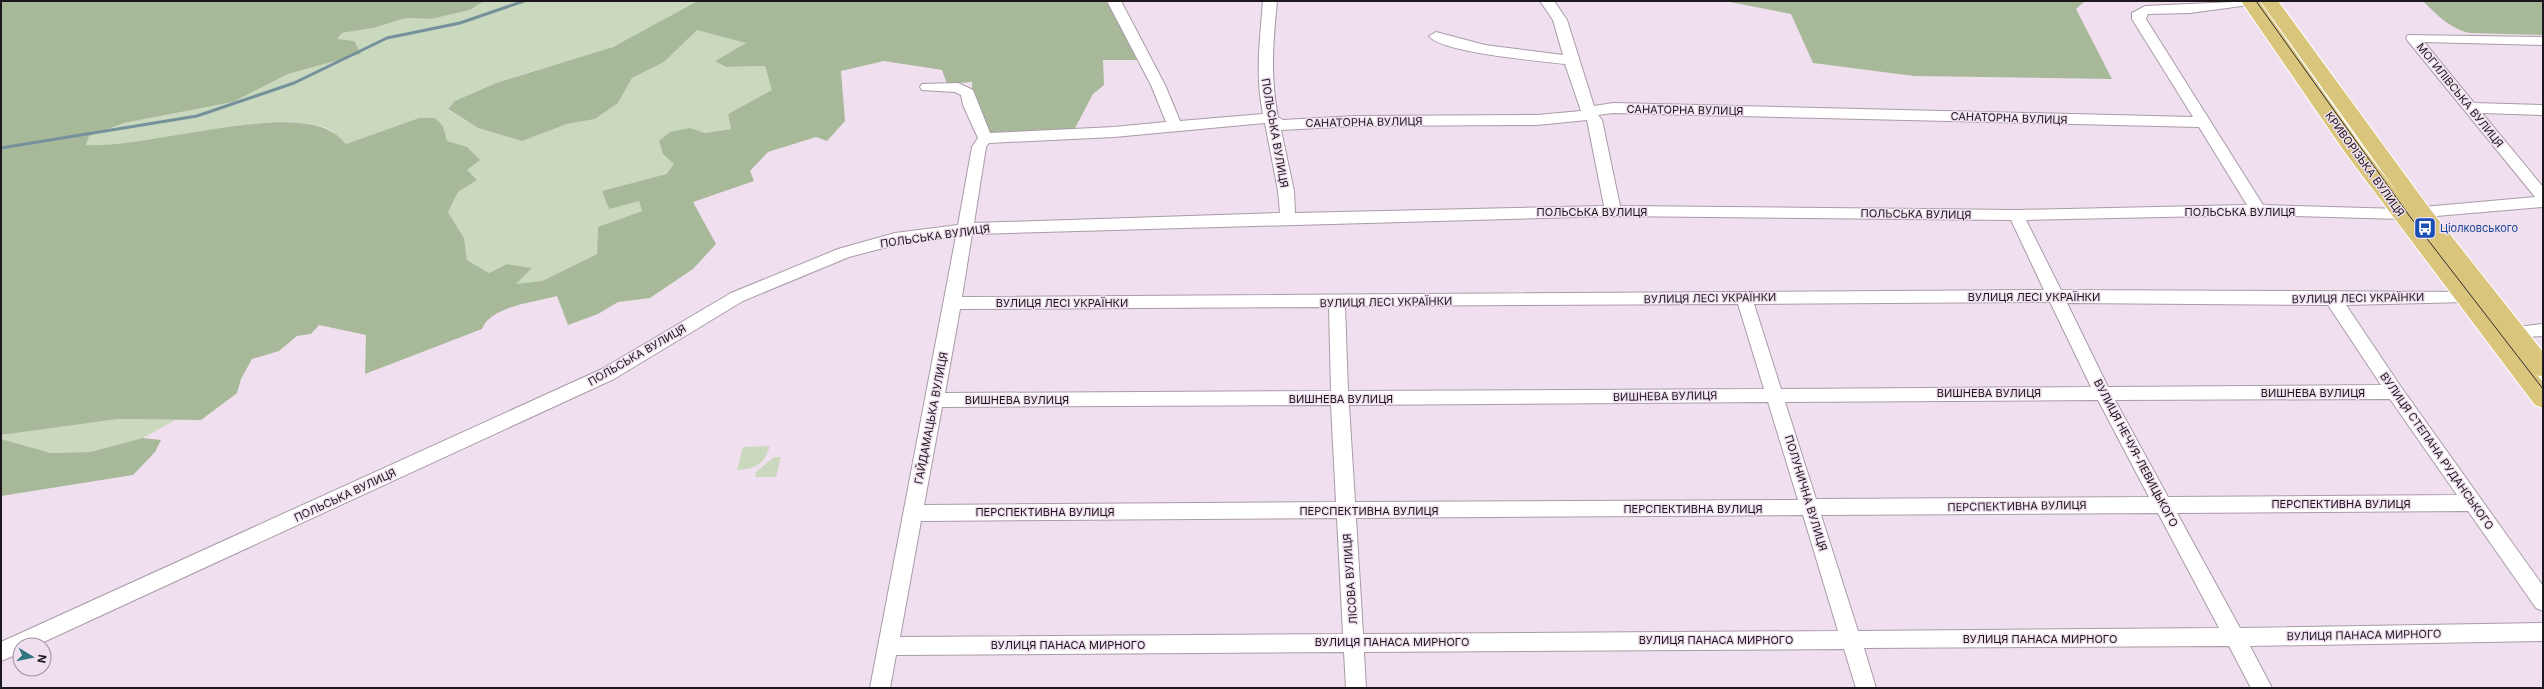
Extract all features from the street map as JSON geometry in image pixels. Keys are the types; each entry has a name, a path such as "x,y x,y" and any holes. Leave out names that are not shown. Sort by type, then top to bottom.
{"main road":[{"name":"КРИВОРІЗЬКА ВУЛИЦЯ","path":"2249,1 2352,149 2466,296 2543,399"},
{"name":"КРИВОРІЗЬКА ВУЛИЦЯ","path":"2269,1 2423,214 2543,368"}],"street":[{"path":"1114,1 1158,85 1174,125"},
{"name":"ПОЛЬСЬКА ВУЛИЦЯ","path":"1270,1 1264,66 1265,88 1286,191 1288,218"},
{"path":"1547,1 1560,20 1571,60 1589,113 1595,120 1613,211"},
{"path":"2249,1 2190,9 2146,10 2138,13 2139,19 2201,122 2258,210"},
{"path":"1436,36 1446,40 1510,53 1571,60"},
{"name":"МОГИЛІВСЬКА ВУЛИЦЯ","path":"2543,41 2414,38 2543,197"},
{"path":"927,87 958,88 968,92 970,105 982,143"},
{"name":"САНАТОРНА ВУЛИЦЯ","path":"982,143 1114,132 1174,125 1271,119 1280,125 1355,121 1538,120 1580,117 1589,113 1613,108 2201,122"},
{"path":"2472,108 2543,110"},
{"name":"ГАЙДАМАЦЬКА ВУЛИЦЯ","path":"880,688 982,143"},
{"name":"ПОЛЬСЬКА ВУЛИЦЯ","path":"1,652 608,374 737,298 779,279 868,245 965,230 1088,224 1288,218 1613,211 2016,215 2258,210 2423,214 2543,202"},
{"name":"ВУЛИЦЯ НЕЧУЯ-ЛЕВИЦЬКОГО","path":"2016,215 2103,394 2237,638 2262,688"},
{"name":"ВУЛИЦЯ ЛЕСІ УКРАЇНКИ","path":"953,303 2056,297 2333,299 2466,296"},
{"name":"ПОЛУНИЧНА ВУЛИЦЯ","path":"1744,298 1811,508 1866,688"},
{"name":"ВУЛИЦЯ СТЕПАНА РУДАНСЬКОГО","path":"2333,299 2395,392 2543,602"},
{"name":"ЛІСОВА ВУЛИЦЯ","path":"1337,302 1340,399 1356,688"},
{"path":"2515,332 2543,330"},
{"name":"ВИШНЕВА ВУЛИЦЯ","path":"935,400 1340,399 1775,394 2395,392"},
{"name":"ПЕРСПЕКТИВНА ВУЛИЦЯ","path":"913,513 2472,503"},
{"name":"ВУЛИЦЯ ПАНАСА МИРНОГО","path":"888,646 1354,642 2237,638 2543,632"}],"green space":[{"path":"1,1 484,1 470,10 431,19 406,18 373,28 342,33 337,39 354,41 361,54 288,74 233,102 124,123 89,136 86,145 143,141 249,124 282,122 310,124 334,133 346,144 419,118 435,118 443,126 447,141 467,147 480,160 467,170 477,180 458,192 448,212 464,238 467,260 489,273 507,264 532,268 516,284 542,281 597,254 598,227 642,211 639,201 609,209 602,191 666,174 674,164 663,154 659,141 670,132 690,128 705,133 731,129 728,114 772,90 765,66 726,67 715,61 746,43 697,30 664,62 632,78 618,103 595,119 567,124 522,141 478,128 448,109 455,101 496,83 613,47 698,1 1110,1 1143,60 1103,60 1104,85 1093,94 1074,130 989,134 972,101 972,82 947,84 942,70 884,61 841,71 845,121 827,141 816,137 768,152 750,171 754,181 693,202 716,244 693,269 650,298 618,302 598,314 568,325 557,296 526,303 494,315 487,321 482,329 365,374 366,335 319,325 311,334 297,336 279,351 252,359 241,379 237,393 201,420 118,419 1,435"},
{"path":"484,1 698,1 668,20 623,43 499,82 460,100 448,110 478,128 522,141 567,124 595,119 618,103 632,78 664,62 697,29 747,43 715,61 726,67 765,66 773,90 728,114 731,129 705,133 690,128 663,154 675,164 665,174 602,191 639,201 642,211 598,227 597,254 542,281 515,285 532,268 507,264 489,273 467,260 464,238 448,212 458,192 477,180 466,170 467,147 447,141 443,126 419,118 346,144 332,131 314,124 290,122 262,123 203,131 123,145 85,146 89,136 124,123 233,102 288,74 361,54 336,39 342,33 373,28 406,18 431,19 470,10"},
{"path":"1725,1 2085,1 2076,9 2112,79 1914,76 1813,63 1791,14"},
{"path":"2423,1 2543,1 2543,35 2469,33 2449,24 2438,16"},
{"path":"118,419 175,420 143,438 90,452 51,453 1,439 1,435"},
{"path":"143,438 161,440 155,452 133,475 1,496 1,439 51,453 90,452"},
{"path":"770,446 762,461 754,467 737,470 743,447"},
{"path":"774,457 781,457 776,477 755,477 756,472"}],"waterway":[{"path":"1,148 197,116 294,83 387,38 460,23 524,1"}],"tram line":[{"path":"2256,1 2408,214 2543,389"}],"place":[{"name":"Ціолковського","path":"2425,228"}]}
